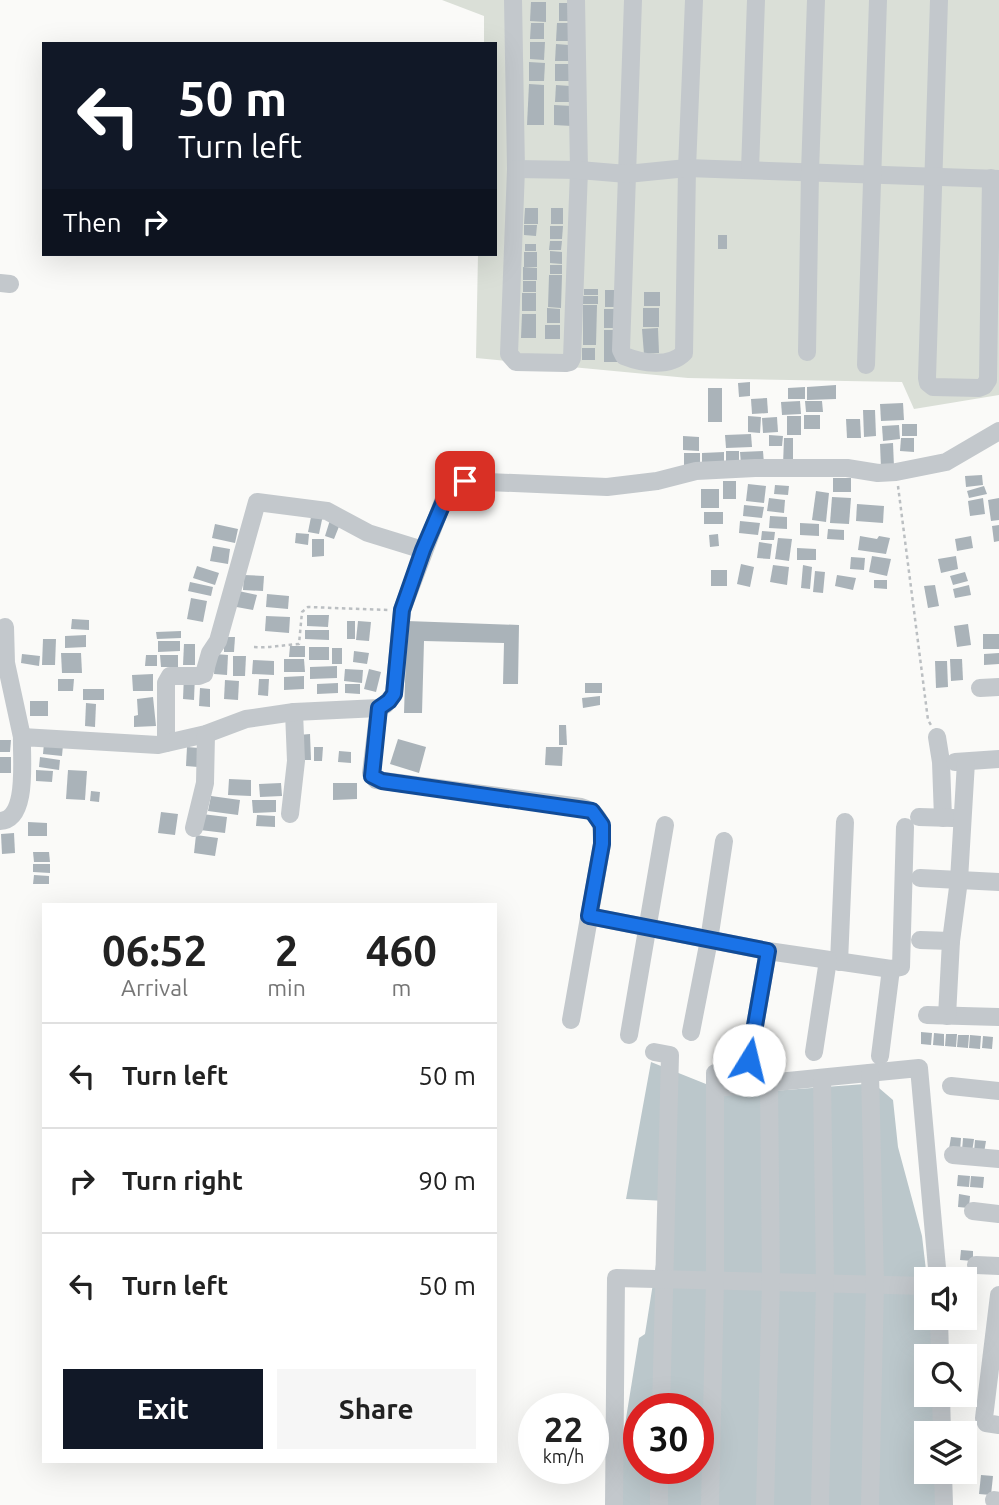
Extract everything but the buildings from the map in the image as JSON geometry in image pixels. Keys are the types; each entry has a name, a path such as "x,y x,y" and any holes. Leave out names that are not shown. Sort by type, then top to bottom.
{"street":[{"path":"513,0 516,169 509,355 516,362 566,363 572,358 579,170 576,0"},
{"path":"633,0 621,350 624,356 652,363 678,359 684,353 687,168 694,0"},
{"path":"750,170 756,0"},
{"path":"807,352 816,0"},
{"path":"866,365 878,0"},
{"path":"516,169 627,174 687,168 750,170 932,176 995,178 988,380 979,388 933,387 927,378 932,176 939,0"},
{"path":"22,737 158,745 206,734 246,719 295,712 379,708 394,694 402,610 423,550 450,487 465,481 607,487 657,481 696,471 846,468 878,473 896,472 946,462 999,431"},
{"path":"166,743 166,683 170,676 204,674 210,653 218,641 257,502 327,511 368,533 423,550"},
{"path":"0,821 6,821 13,816 21,794 22,737 6,663 5,626"},
{"path":"979,688 999,687"},
{"path":"379,708 371,774 376,780 592,811 602,825 602,844 571,1020"},
{"path":"290,814 296,761 295,712"},
{"path":"194,828 205,783 206,734"},
{"path":"937,737 942,762 943,818"},
{"path":"942,762 999,759"},
{"path":"947,1016 966,762"},
{"path":"589,916 768,951 891,969 901,967 912,822 962,818"},
{"path":"814,1052 833,961 845,822"},
{"path":"629,1035 665,825"},
{"path":"691,1032 724,841"},
{"path":"920,878 999,882"},
{"path":"920,940 951,941"},
{"path":"749,1060 768,951"},
{"path":"880,1056 891,969"},
{"path":"927,1015 999,1017"},
{"path":"654,1052 670,1055 661,1393"},
{"path":"710,1505 716,1081 769,1084 919,1068 936,1267"},
{"path":"870,1073 875,1284 870,1505"},
{"path":"820,1505 825,1283 822,1078"},
{"path":"765,1505 771,1282 769,1084"},
{"path":"951,1086 999,1091"},
{"path":"953,1155 999,1159"},
{"path":"973,1211 999,1214"},
{"path":"976,1265 999,1266"},
{"path":"614,1505 616,1278 914,1286"},
{"path":"999,1295 984,1418 986,1423 999,1425"},
{"path":"659,1484 659,1505"},
{"path":"943,1484 944,1505"}],"path":[{"path":"896,472 928,720 937,737"},
{"path":"254,647 273,648 282,644 299,644 302,612 308,607 402,610"}],"shaded area":[{"path":"442,0 999,0 999,395 914,409 902,382 688,378 476,358 478,256 497,256 497,42 484,42 484,16"},
{"path":"651,1062 731,1094 865,1084 879,1088 893,1100 898,1147 922,1236 926,1267 914,1267 914,1330 931,1330 933,1344 914,1344 914,1407 938,1407 940,1421 914,1421 914,1484 944,1484 943,1505 612,1505 623,1437 623,1484 714,1484 714,1393 630,1393 639,1338 645,1334 666,1201 626,1199"}],"route":[{"path":"465,481 450,487 423,550 402,610 394,694 379,708 371,774 376,780 581,807 592,811 602,825 602,844 589,916 768,951 749,1060"}]}
